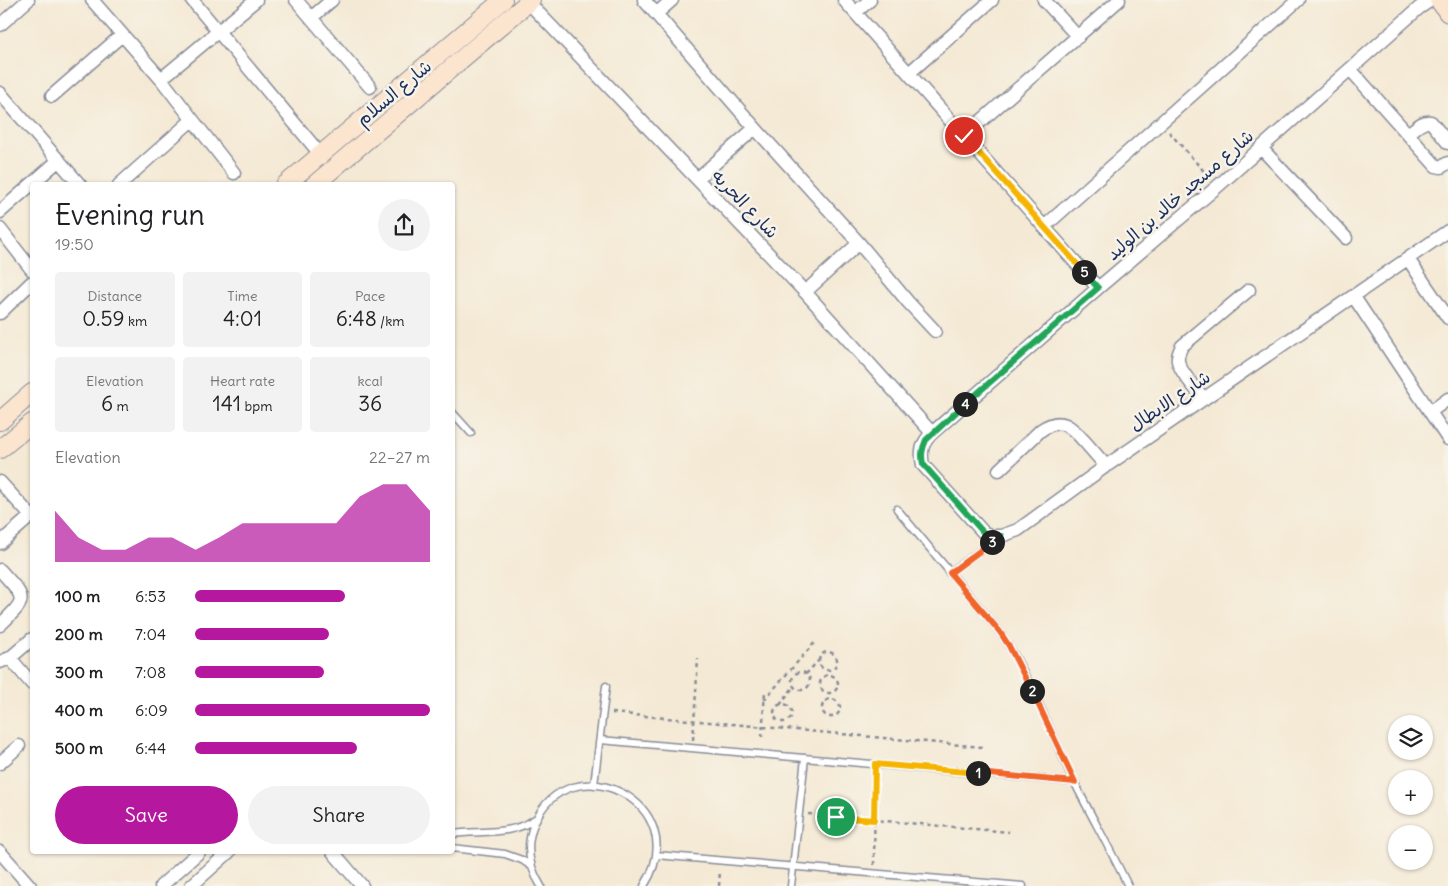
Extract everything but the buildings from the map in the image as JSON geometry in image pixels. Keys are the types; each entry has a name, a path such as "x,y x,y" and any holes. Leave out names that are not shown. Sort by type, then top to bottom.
{"street":[{"path":"0,25 28,0"},
{"path":"92,0 161,79 234,172"},
{"path":"192,0 321,155"},
{"path":"161,79 256,0"},
{"path":"296,0 370,87"},
{"path":"311,18 332,0"},
{"name":"شارع السلام","path":"289,182 503,0"},
{"path":"644,0 935,331"},
{"path":"656,14 672,0"},
{"path":"844,0 1098,288"},
{"path":"856,12 870,0"},
{"path":"909,73 992,0"},
{"path":"1044,0 1078,37"},
{"path":"964,136 1120,0"},
{"path":"1044,227 1298,0"},
{"name":"شارع مسجد خالد بن الوليد","path":"1001,536 992,536 983,532 923,464 922,448 926,440 1350,69 1417,4 1432,0"},
{"path":"1439,0 1448,13"},
{"name":"شارع السلام","path":"318,182 530,1"},
{"name":"شارع الحريه","path":"530,1 805,292 932,433"},
{"path":"52,96 122,34"},
{"path":"1350,69 1436,166 1441,167 1448,163"},
{"path":"0,93 77,182"},
{"path":"122,182 192,120"},
{"path":"1408,134 1423,122 1428,121 1431,122 1448,143"},
{"path":"697,179 755,128"},
{"path":"1261,148 1346,238"},
{"path":"34,182 59,160"},
{"path":"0,212 30,186"},
{"path":"0,229 30,267"},
{"name":"شارع الابطال","path":"1001,536 1018,530 1106,466 1448,231"},
{"path":"805,292 858,243"},
{"path":"1408,259 1447,315"},
{"path":"0,313 30,284"},
{"path":"1204,399 1180,367 1177,359 1179,352 1182,346 1249,290"},
{"path":"1354,297 1448,439"},
{"path":"0,421 30,395"},
{"path":"1430,412 1448,399"},
{"path":"999,470 1042,430 1049,425 1057,423 1066,424 1073,429 1106,466"},
{"path":"0,449 30,425"},
{"path":"0,482 30,514"},
{"path":"0,543 30,518"},
{"path":"0,570 20,593 21,601 19,608 0,626"},
{"path":"30,641 5,660 30,682"},
{"path":"0,763 19,746"},
{"path":"0,852 30,886"},
{"path":"160,886 196,854"},
{"path":"191,886 227,854"},
{"path":"334,854 362,886"}],"lane":[{"path":"455,415 471,433"},
{"path":"897,510 1009,646 1128,886"},
{"path":"950,573 1001,536"},
{"path":"594,785 606,686"},
{"path":"600,740 1075,782"},
{"path":"790,886 805,758"},
{"path":"455,834 514,829 529,823 536,818 551,800 572,788 594,785 617,790 637,802 650,821 654,832 656,855 654,867 644,886"},
{"path":"536,818 529,842 529,854 531,866 541,886"},
{"path":"455,848 505,854 522,860 531,866"},
{"path":"656,855 1023,886"}],"path":[{"path":"1161,123 1218,186"},
{"path":"764,700 816,641"},
{"path":"806,674 822,655 830,652 836,657 837,662 829,670"},
{"path":"820,659 822,667 829,670"},
{"path":"693,748 698,660"},
{"path":"829,670 829,675"},
{"path":"790,671 794,675"},
{"path":"798,672 806,674 809,681 805,688 801,689 794,686 792,678 794,675 798,672"},
{"path":"829,675 837,678 838,682 837,690 829,694 822,690 820,682 829,675"},
{"path":"780,705 788,706 790,710 791,714 787,721 776,719 774,711 794,686"},
{"path":"762,737 765,691"},
{"path":"829,694 829,700 823,706 823,710 828,716 836,716 840,709 839,704 829,700"},
{"path":"603,712 982,747"},
{"path":"874,874 875,764"},
{"path":"798,814 1009,832"},
{"path":"719,886 720,861"}],"route":[{"path":"836,817 874,820 875,764 1075,782 1018,660 1000,632 981,612 950,573 1001,536 992,536 983,532 923,464 922,448 932,433 1098,288 964,136"}]}
